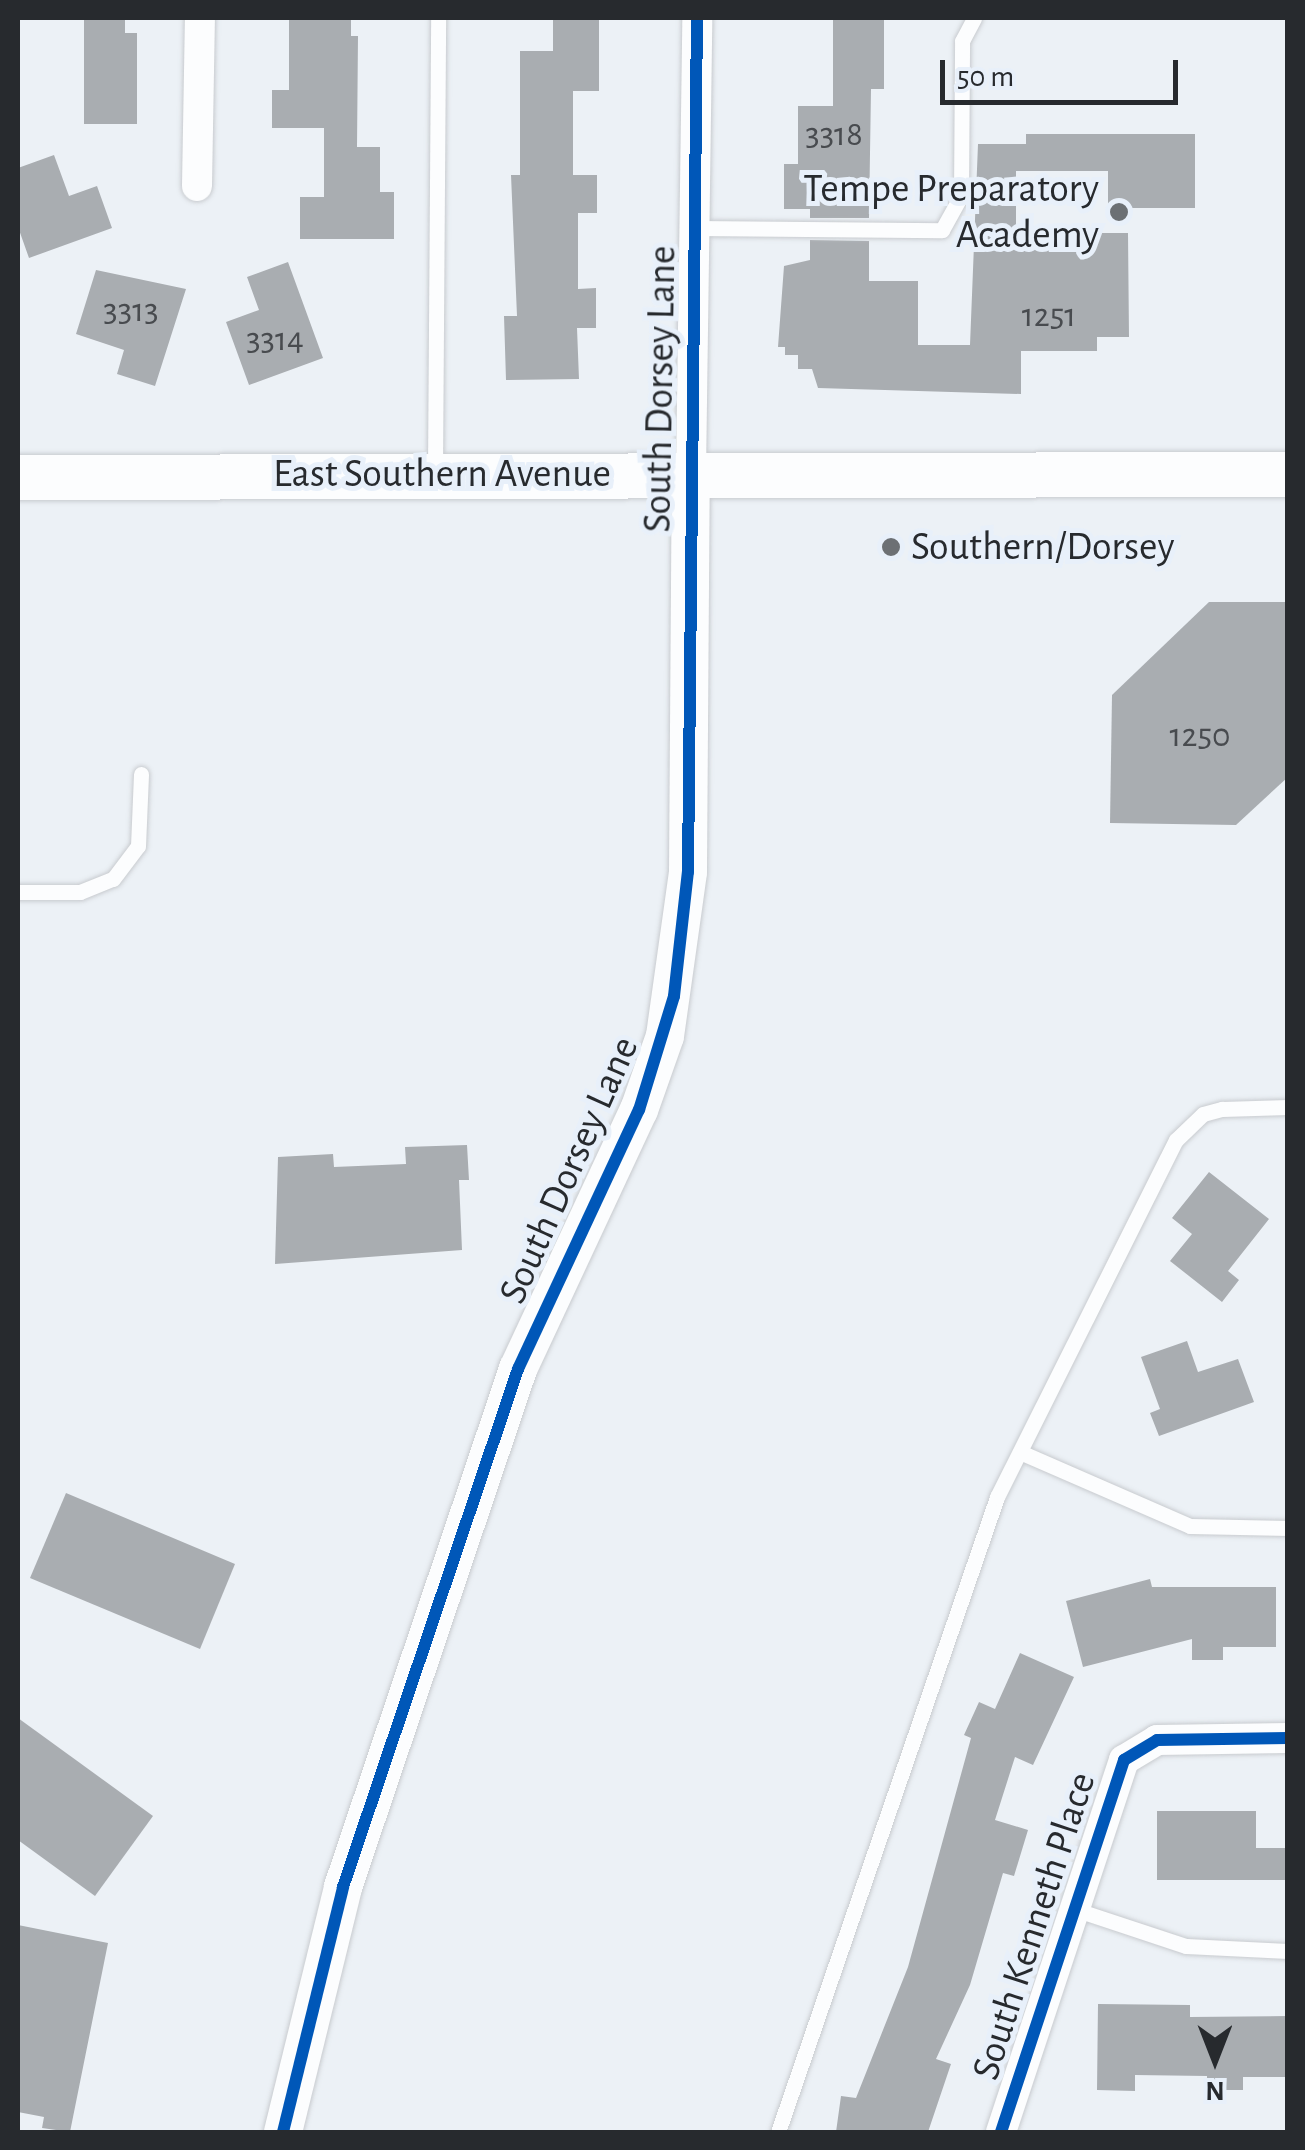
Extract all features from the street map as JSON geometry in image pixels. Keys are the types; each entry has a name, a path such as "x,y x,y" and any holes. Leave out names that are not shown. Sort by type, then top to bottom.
{"main road":[{"name":"East Southern Avenue","path":"18,477 1288,474"}],"street":[{"path":"197,186 200,18"},
{"name":"South Dorsey Lane","path":"283,2132 344,1887 518,1369 640,1110 665,1036 688,872 697,18"},
{"name":"South Kenneth Place","path":"1001,2132 1116,1778 1138,1746 1179,1738 1288,1738"}],"lane":[{"path":"435,474 438,18"},
{"path":"696,228 942,230 961,196 962,42 974,18"},
{"path":"18,892 92,890 113,879 138,846 141,774"},
{"path":"778,2132 996,1498 1176,1140 1203,1114 1222,1109 1288,1107"},
{"path":"1020,1452 1190,1526 1288,1528"},
{"path":"1074,1909 1186,1946 1288,1951"}],"building":[{"path":"84,18 125,18 125,33 137,33 137,124 84,124"},
{"path":"289,18 351,18 351,36 358,36 357,147 380,147 380,192 394,192 394,239 300,239 300,197 324,197 324,128 272,128 272,90 289,90"},
{"path":"553,18 599,18 599,91 573,91 573,175 597,175 597,213 578,213 578,289 596,288 596,328 577,328 579,379 506,380 504,316 517,316 511,175 520,175 520,51 553,51"},
{"path":"833,18 884,18 884,89 871,89 869,218 810,218 810,209 784,209 784,164 798,164 798,106 833,106"},
{"path":"1026,134 1195,134 1195,208 1108,208 1108,171 1016,171 1016,233 1128,233 1129,337 1097,337 1097,351 1021,351 1021,394 818,388 812,369 798,369 798,355 785,355 785,347 778,347 784,266 810,260 810,240 869,241 869,281 918,281 918,345 970,345 978,144 1026,144"},
{"path":"54,155 69,196 97,186 112,228 29,258 18,227 18,168"},
{"path":"288,262 323,358 249,385 226,322 259,310 247,277"},
{"path":"96,270 186,289 155,386 117,374 124,350 76,334"},
{"path":"1209,602 1288,602 1288,777 1236,825 1110,823 1112,695"},
{"path":"467,1145 469,1180 459,1180 462,1250 275,1264 278,1157 333,1154 334,1167 406,1164 405,1147"},
{"path":"1209,1172 1269,1219 1228,1271 1239,1280 1222,1302 1170,1261 1192,1234 1172,1218"},
{"path":"1187,1341 1198,1372 1238,1359 1254,1402 1159,1436 1150,1413 1160,1409 1141,1357"},
{"path":"66,1493 235,1564 200,1649 30,1578"},
{"path":"1150,1579 1152,1587 1276,1587 1276,1647 1223,1647 1223,1660 1192,1660 1192,1639 1083,1667 1066,1601"},
{"path":"1020,1653 1074,1677 1033,1765 1015,1757 995,1820 1028,1830 1014,1876 1003,1873 970,1985 936,2059 951,2064 928,2132 836,2132 841,2096 856,2098 908,1967 971,1738 964,1735 979,1702 995,1709"},
{"path":"18,1718 153,1816 95,1896 18,1840"},
{"path":"1157,1811 1256,1811 1256,1848 1288,1848 1288,1880 1157,1880"},
{"path":"18,1925 108,1943 70,2132 42,2128 44,2117 18,2112"},
{"path":"1098,2004 1190,2005 1190,2017 1288,2016 1288,2077 1243,2077 1243,2090 1207,2090 1207,2076 1135,2075 1135,2091 1097,2090"}],"cycle path":[{"path":"283,2132 343,1887 518,1369 639,1110 674,996 688,872 697,18"},
{"path":"1001,2132 1124,1760 1157,1740 1288,1738"}],"place":[{"name":"Tempe Preparatory Academy","path":"1119,212"},
{"name":"Southern/Dorsey","path":"891,547"}]}
